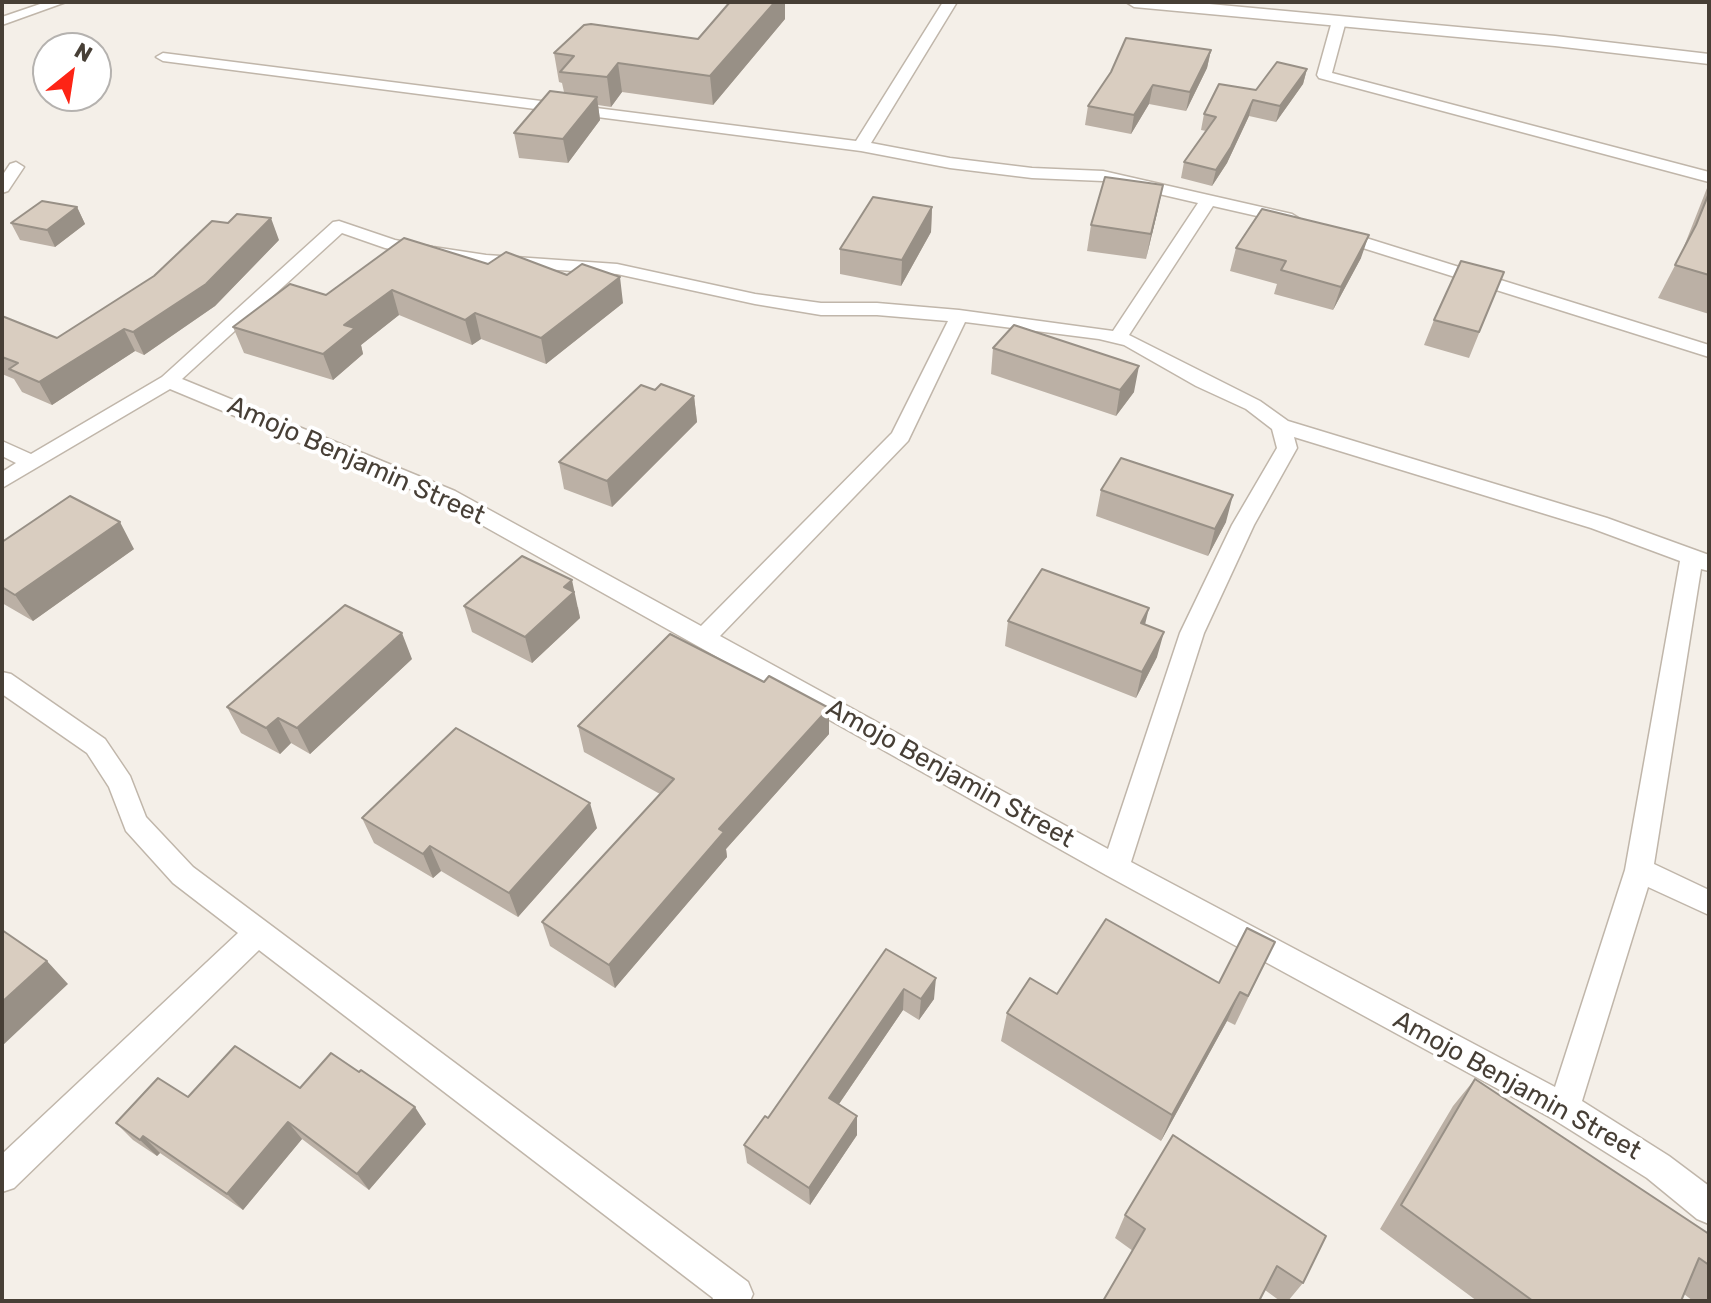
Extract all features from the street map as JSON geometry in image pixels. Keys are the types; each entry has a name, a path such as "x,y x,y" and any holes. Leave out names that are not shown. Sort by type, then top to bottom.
{"street":[{"path":"2,21 59,2"},
{"path":"861,146 950,2"},
{"path":"1134,2 1709,59"},
{"path":"1339,21 1324,75 1709,177"},
{"path":"163,57 861,146 1018,172 1103,176 1313,226 1709,351"},
{"path":"2,188 16,167"},
{"path":"1117,338 1209,199"},
{"path":"2,481 169,381 339,226 391,244 486,260 617,269 755,299 821,309 877,309 959,316 1131,341 1203,382 1253,405 1281,426 1599,523 1701,560 1639,870 1564,1108"},
{"path":"704,638 901,436 959,316"},
{"name":"Amojo Benjamin Street","path":"169,381 447,496 1116,867 1564,1108 1637,1153 1709,1207"},
{"path":"1116,867 1192,633 1243,525 1287,448 1281,426"},
{"path":"2,448 30,462"},
{"path":"2,681 96,746 121,784 135,823 183,875 736,1299"},
{"path":"1639,870 1709,903"},
{"path":"2,1176 258,932"}],"building":[{"path":"730,2 775,2 710,76 618,63 607,77 560,72 574,56 554,53 584,25 698,39"},
{"path":"1126,38 1211,50 1190,92 1153,85 1134,115 1088,106 1111,72"},
{"path":"1277,62 1307,69 1280,106 1253,100 1231,147 1216,170 1184,162 1216,117 1204,114 1219,84 1256,90"},
{"path":"550,91 597,97 563,139 514,133"},
{"path":"1105,177 1163,185 1151,234 1091,225"},
{"path":"1709,193 1709,275 1675,265"},
{"path":"873,197 932,207 902,260 840,249"},
{"path":"42,201 77,207 47,230 11,223"},
{"path":"1262,209 1369,235 1341,287 1281,270 1286,261 1236,248"},
{"path":"237,214 271,218 206,284 133,332 124,329 39,382 9,369 18,363 2,357 2,316 57,338 154,276 212,221 228,223"},
{"path":"404,238 488,264 506,252 567,275 582,264 620,277 541,338 475,313 465,320 392,290 344,325 355,328 323,354 233,327 290,284 326,295"},
{"path":"1461,261 1504,272 1479,332 1434,320"},
{"path":"1014,325 1139,366 1120,390 993,348"},
{"path":"661,384 694,396 607,481 559,462 641,385 655,390"},
{"path":"1121,458 1233,495 1215,529 1101,490"},
{"path":"70,496 120,522 15,595 2,587 2,542"},
{"path":"522,556 572,580 564,587 574,592 525,637 464,606"},
{"path":"1042,569 1149,608 1141,623 1164,632 1142,672 1008,621"},
{"path":"345,605 402,633 297,728 278,718 266,728 227,707"},
{"path":"670,634 764,682 769,676 829,708 719,829 724,832 609,965 542,922 674,779 578,726"},
{"path":"456,728 590,803 509,893 430,846 423,854 362,818"},
{"path":"1106,919 1219,983 1247,928 1275,942 1248,996 1240,992 1172,1115 1007,1013 1030,978 1057,994"},
{"path":"2,930 47,961 2,1002"},
{"path":"886,949 936,978 921,999 904,989 829,1098 857,1116 809,1188 744,1145 765,1116 768,1118"},
{"path":"235,1046 300,1088 331,1053 415,1107 357,1174 288,1122 227,1194 143,1136 140,1140 116,1123 158,1078 188,1097"},
{"path":"1475,1079 1709,1234 1709,1265 1699,1258 1681,1301 1533,1301 1401,1205"},
{"path":"1173,1135 1326,1236 1303,1283 1277,1266 1259,1301 1103,1301 1145,1229 1125,1215"}]}
